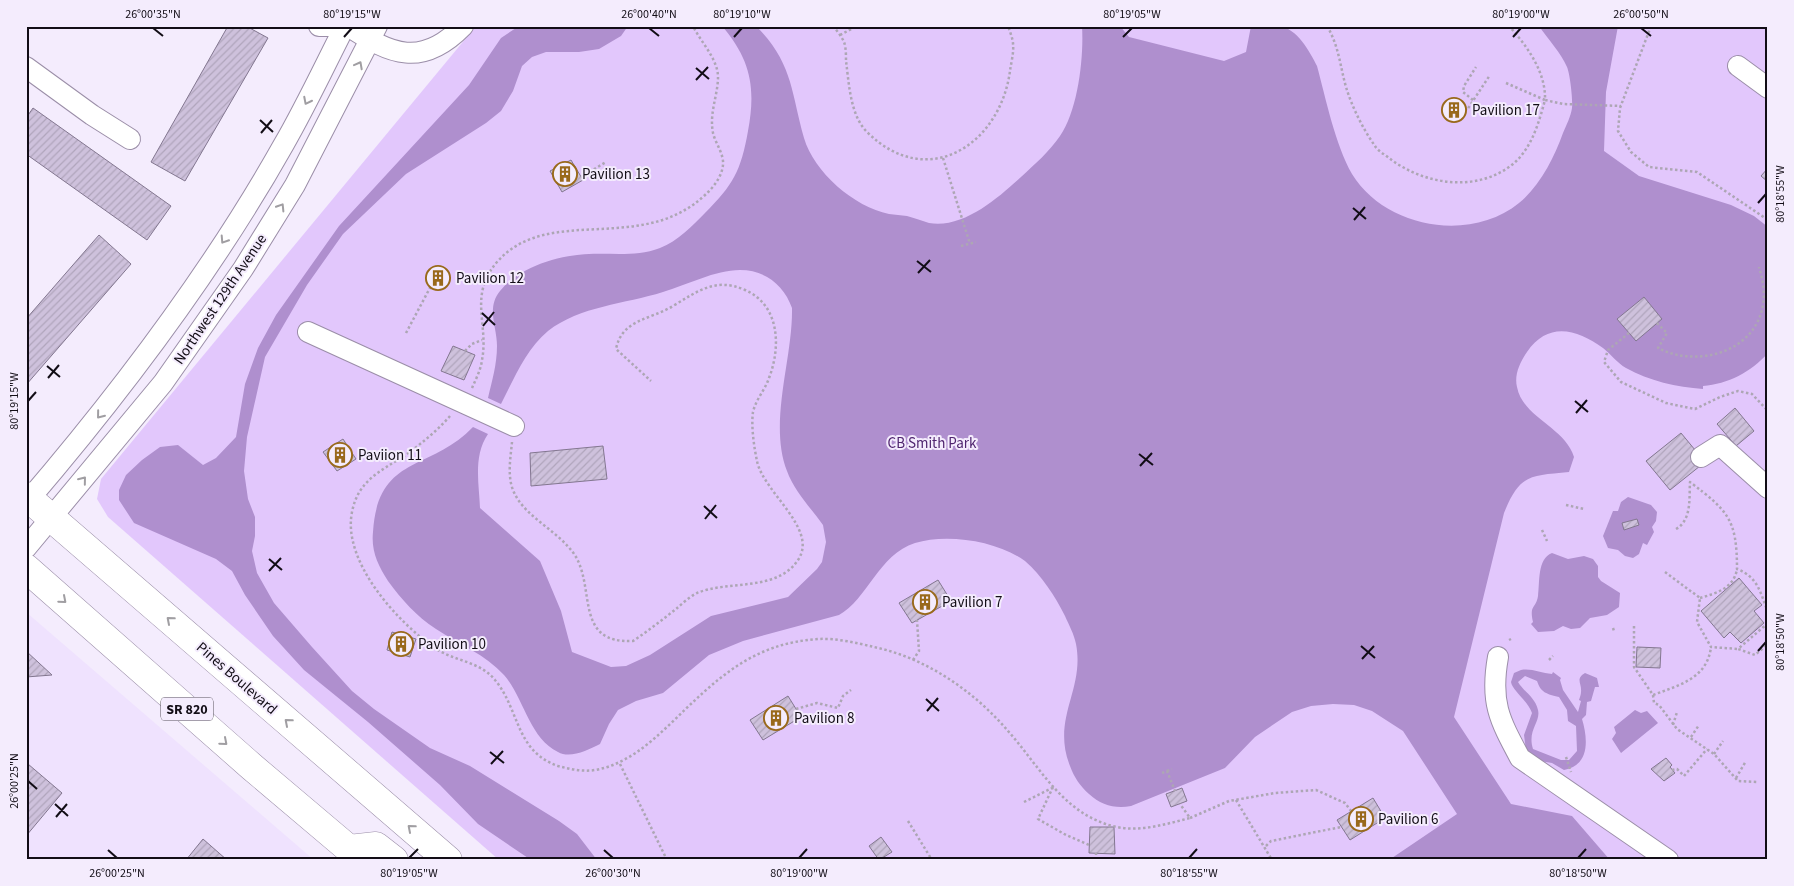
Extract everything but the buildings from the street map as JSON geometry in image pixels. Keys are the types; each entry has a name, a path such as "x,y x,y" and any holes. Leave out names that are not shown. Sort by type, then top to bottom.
{"highway":[{"name":"Pines Boulevard","path":"27,499 52,518 448,860"},
{"name":"SR 820","path":"26,568 252,767 356,854"},
{"path":"356,854 376,846 394,860"}],"street":[{"path":"319,26 334,26"},
{"path":"346,26 374,34 393,51 410,54 439,47 463,26"},
{"name":"Northwest 129th Avenue","path":"27,499 131,377 214,255 284,144 346,26"},
{"name":"Northwest 129th Avenue","path":"26,548 163,383 243,269 295,185 374,34"},
{"path":"1738,66 1768,88"},
{"path":"26,68 92,116 130,139"},
{"path":"308,332 514,426"},
{"path":"1700,457 1720,445 1768,488"},
{"path":"1498,657 1494,700 1506,732 1520,758 1668,860"}],"path":[{"path":"693,26 718,75 712,118 713,134 723,161 722,173 712,188 696,204 675,217 652,224 628,228 563,231 539,236 519,244 497,262 480,298 482,360 461,402 442,425 415,448 373,474 358,492 351,513 350,534 358,562 380,594 436,649 477,666 494,679 522,736 542,760 574,771 594,770 620,764 657,736 720,678 764,650 822,638 877,648 931,667 977,699 1006,728 1061,797 1086,816 1118,827 1153,827 1190,818 1200,811 1236,800 1275,793 1316,790 1346,804 1351,812"},
{"path":"834,26 844,42 854,111 865,131 887,149 909,159 943,158 954,154 978,138 996,116 1008,82 1014,44 1008,26"},
{"path":"840,36 857,26"},
{"path":"1327,26 1336,43 1347,89 1366,132 1376,148 1401,167 1426,178 1450,182 1476,181 1496,174 1514,163 1535,132 1545,100 1539,71 1531,54 1509,26"},
{"path":"1651,26 1621,106 1618,131 1631,152 1649,167 1697,172 1768,220"},
{"path":"1473,100 1463,92 1464,86 1476,67"},
{"path":"1465,108 1467,110 1490,75"},
{"path":"1506,83 1545,100 1563,104 1621,106"},
{"path":"943,158 970,244"},
{"path":"581,177 606,162"},
{"path":"961,246 976,242"},
{"path":"1657,323 1667,333 1658,348 1672,355 1697,359 1721,353 1739,343 1753,328 1763,307 1764,285 1759,267"},
{"path":"514,426 510,477 514,494 529,512 566,542 577,559 593,623 611,639 633,641 696,594 768,580 785,572 798,560 804,546 801,532 764,480 757,462 753,413 758,395 769,380 777,340 775,321 754,294 722,283 700,289 666,310 631,324 618,338 616,349 651,381"},
{"path":"406,333 432,284"},
{"path":"1629,333 1608,350 1604,362 1621,382 1666,403 1696,409 1738,390 1752,394 1768,411"},
{"path":"465,351 472,344 482,340"},
{"path":"1676,529 1685,523 1687,517 1690,482 1725,512 1732,523 1736,535 1737,569 1735,578 1731,584 1718,592 1700,598"},
{"path":"1566,505 1584,509"},
{"path":"1542,530 1547,541"},
{"path":"1737,569 1749,574 1755,582 1768,612"},
{"path":"1664,572 1700,598"},
{"path":"1653,695 1692,680 1706,664 1711,647 1697,622 1700,598"},
{"path":"913,660 919,651 917,620"},
{"path":"1738,649 1768,623"},
{"path":"1634,626 1634,667 1653,695 1653,703 1659,705 1674,725 1714,754 1740,783 1757,782"},
{"path":"1711,647 1738,649 1755,655 1767,646"},
{"path":"1549,660 1553,656"},
{"path":"1638,682 1642,680"},
{"path":"796,709 817,703 838,708 843,696 851,690"},
{"path":"1674,725 1677,712"},
{"path":"1691,738 1699,725"},
{"path":"1714,754 1723,741"},
{"path":"1672,770 1677,769 1684,776 1707,749"},
{"path":"1566,756 1572,776"},
{"path":"1736,778 1746,761"},
{"path":"620,764 666,860"},
{"path":"1162,773 1172,769"},
{"path":"1167,771 1175,791"},
{"path":"1024,802 1054,787"},
{"path":"1054,787 1038,819 1066,835 1089,845"},
{"path":"1236,800 1266,846 1272,860"},
{"path":"1180,804 1190,818"},
{"path":"908,821 932,860"},
{"path":"1266,846 1271,841 1341,827"},
{"path":"1096,853 1096,860"}],"shaded area":[{"path":"519,26 628,26 621,36 599,49 579,52 546,52 532,57 522,66 513,91 501,111 486,123 406,174 343,234 307,285 265,357 247,437 244,471 248,499 255,517 255,536 252,551 257,573 274,603 312,647 352,691 374,709 430,748 470,766 559,821 577,834 597,860 531,860 478,824 440,785 368,722 304,670 273,636 245,595 232,571 216,559 134,523 119,500 119,490 126,475 160,447 178,445 203,465 216,458 236,437 245,384 258,348 276,315 339,226 469,85 501,38"},
{"path":"722,26 756,26 768,40 784,66 789,79 809,151 826,175 837,186 862,204 876,210 907,216 929,223 942,224 967,217 991,202 1037,163 1060,136 1071,112 1081,68 1082,26 1120,26 1129,37 1224,61 1246,52 1251,26 1279,26 1292,31 1311,54 1317,66 1332,121 1346,162 1352,174 1367,192 1385,207 1406,217 1430,224 1453,226 1477,223 1499,215 1519,203 1540,180 1555,152 1571,111 1571,87 1568,70 1564,62 1539,26 1618,26 1606,92 1604,151 1639,176 1731,205 1754,216 1768,227 1768,353 1754,366 1738,376 1721,383 1703,386 1703,389 1663,383 1635,373 1623,366 1593,341 1573,333 1553,332 1535,342 1520,364 1516,378 1517,387 1527,407 1562,438 1574,457 1569,472 1545,474 1528,479 1516,490 1504,513 1454,717 1511,804 1572,816 1610,860 1389,860 1457,814 1403,731 1372,711 1354,705 1311,706 1292,712 1255,737 1225,768 1131,806 1114,806 1098,801 1083,788 1073,774 1065,749 1064,733 1066,718 1078,660 1074,637 1061,609 1042,580 1025,561 1001,548 957,539 928,540 915,543 903,549 883,567 858,599 839,615 743,641 709,655 663,693 636,701 618,710 600,744 579,753 568,755 548,746 533,728 511,684 504,675 489,661 422,619 399,595 381,569 373,545 377,507 385,489 396,476 409,467 457,441 473,427 488,434 483,442 479,460 480,508 540,561 561,611 572,652 611,667 626,666 650,655 711,616 788,597 822,562 826,542 823,525 790,478 782,452 780,411 789,348 792,308 779,286 765,276 740,270 721,272 663,292 574,316 548,331 533,346 501,404 488,398 497,353 497,339 493,318 494,304 500,291 508,283 529,269 565,257 589,254 634,254 660,248 690,228 715,203 729,185 739,167 745,145 750,116 751,88 745,63 732,39"},
{"path":"1628,497 1651,505 1657,512 1656,521 1652,527 1654,532 1647,545 1643,543 1639,554 1633,558 1625,556 1618,550 1608,548 1603,536 1613,511 1618,511 1621,502"},
{"path":"1552,553 1568,559 1584,556 1593,559 1598,566 1598,577 1601,581 1620,593 1619,607 1607,615 1590,618 1580,628 1571,629 1563,626 1554,631 1538,632 1531,624 1533,622 1532,609 1538,596 1539,578 1544,560"},
{"path":"26,612 314,860 26,860"},
{"path":"1521,670 1552,674 1553,672 1561,678 1563,690 1578,712 1581,701 1579,700 1581,693 1580,677 1585,673 1597,678 1599,687 1595,687 1591,701 1587,702 1586,715 1582,719 1586,743 1583,757 1579,763 1564,770 1552,763 1534,760 1526,750 1524,735 1532,713 1512,685 1514,673","holes":["1525,676 1537,681 1540,688 1545,692 1559,697 1567,710 1568,721 1576,726 1577,751 1569,760 1561,760 1533,749 1532,737 1538,718 1537,705 1518,682"]},
{"path":"1635,710 1641,713 1647,711 1658,723 1621,753 1612,739 1616,733 1614,727"}],"green space":[{"name":"CB Smith Park","path":"476,26 1768,26 1768,860 499,860 108,517 97,499 101,479"}],"place":[{"name":"Pavilion 17","path":"1454,110"},
{"name":"Pavilion 13","path":"565,174"},
{"name":"Pavilion 12","path":"438,278"},
{"name":"Paviion 11","path":"340,455"},
{"name":"Pavilion 7","path":"925,602"},
{"name":"Pavilion 10","path":"401,644"},
{"name":"Pavilion 8","path":"776,718"},
{"name":"Pavilion 6","path":"1361,819"}]}
